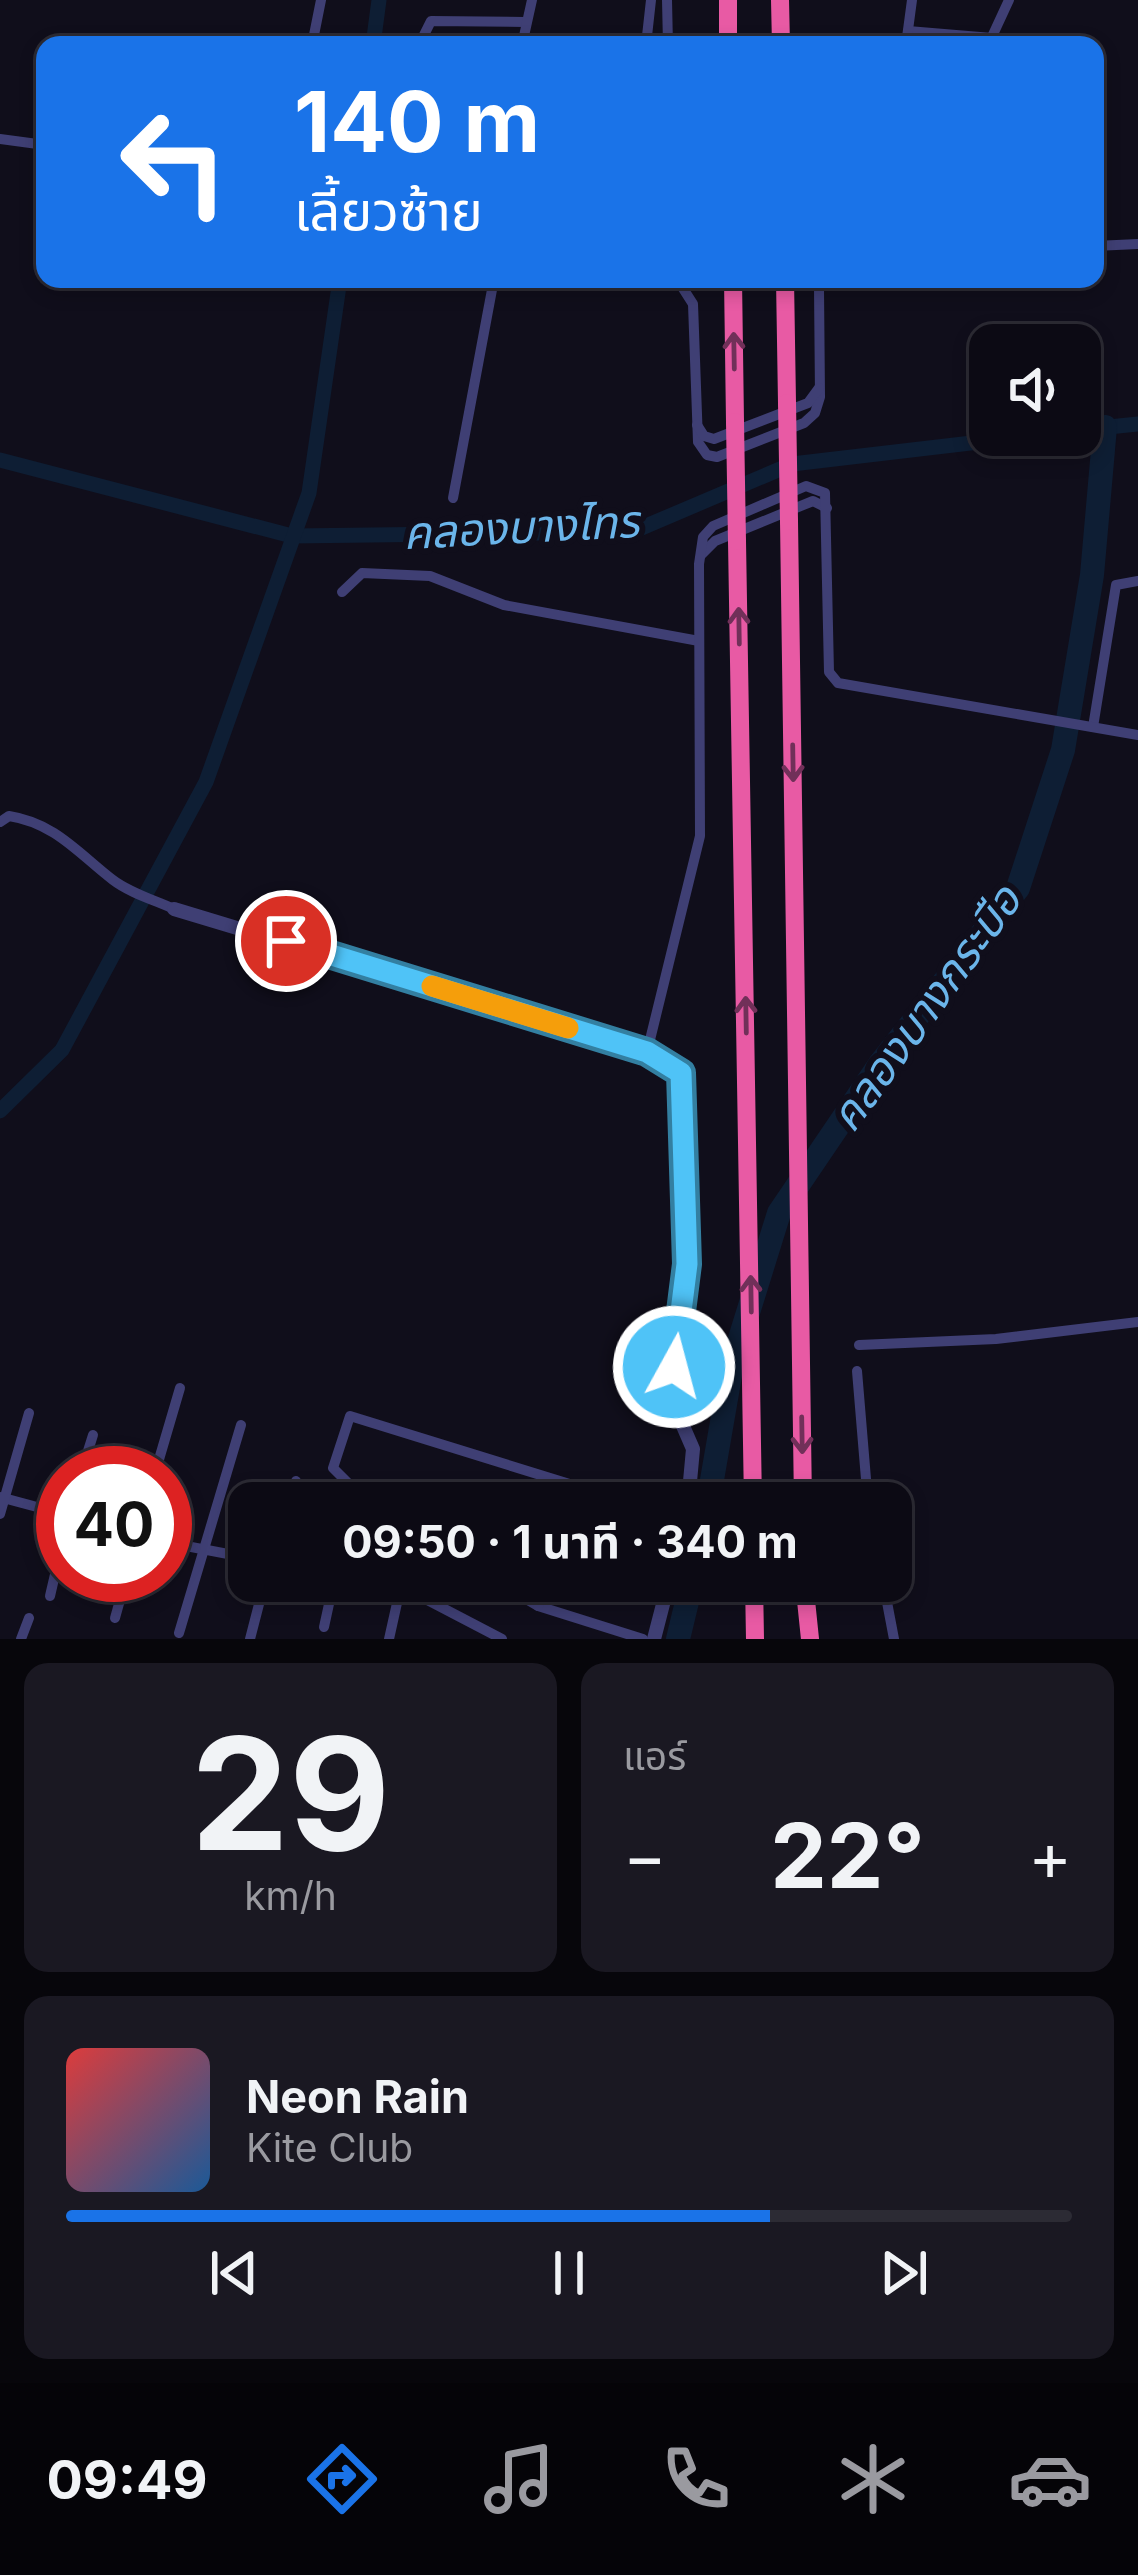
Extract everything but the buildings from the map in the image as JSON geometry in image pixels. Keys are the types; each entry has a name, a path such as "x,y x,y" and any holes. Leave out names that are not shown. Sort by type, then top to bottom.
{"highway":[{"path":"728,0 728,36"},
{"path":"781,0 781,36"},
{"path":"733,288 753,1482"},
{"path":"785,288 803,1482"},
{"path":"754,1602 755,1639"},
{"path":"805,1602 808,1639"}],"street":[{"path":"313,36 321,0"},
{"path":"523,36 532,0"},
{"path":"647,36 651,0"},
{"path":"667,0 668,36"},
{"path":"907,36 912,0"},
{"path":"993,36 1009,0"},
{"path":"423,36 430,21 525,22"},
{"path":"908,31 945,36"},
{"path":"0,139 36,144"},
{"path":"1104,246 1138,244"},
{"path":"453,498 492,288"},
{"path":"683,288 693,304 696,423 703,452 722,456 809,421 820,403 820,288"},
{"path":"696,423 704,436 714,439 808,403 820,385"},
{"path":"647,1052 700,836 699,564 715,541 821,501 828,511 833,680 1138,735"},
{"path":"342,592 362,573 430,576 504,605 699,640"},
{"path":"1088,726 1116,585 1138,581"},
{"path":"0,822 9,816 26,819 74,843 117,884 174,909 647,1052 681,1073 687,1264 670,1396 693,1449 693,1482"},
{"path":"859,1345 996,1339 1138,1322"},
{"path":"857,1371 866,1482"},
{"path":"163,1446 180,1388"},
{"path":"0,1514 28,1413"},
{"path":"347,1482 333,1468 350,1416 565,1482"},
{"path":"179,1634 241,1425"},
{"path":"90,1446 93,1435"},
{"path":"2,1498 36,1507"},
{"path":"192,1547 228,1554"},
{"path":"115,1618 119,1602"},
{"path":"250,1639 260,1602"},
{"path":"324,1628 330,1602"},
{"path":"389,1639 394,1602"},
{"path":"430,1602 502,1639"},
{"path":"531,1602 643,1639"},
{"path":"538,1606 539,1602"},
{"path":"654,1639 664,1602"},
{"path":"887,1602 894,1639"},
{"path":"21,1639 29,1618"},
{"path":"461,1639 465,1622"}],"waterway":[{"path":"374,36 379,0"},
{"path":"0,1111 62,1050 206,782 309,493 339,288"},
{"name":"คลองบางไทร","path":"1101,428 1138,424"},
{"name":"คลองบางกระบือ","path":"712,1482 732,1364 779,1213 880,1064 1018,888 1063,750 1092,575 1105,427"},
{"name":"คลองบางไทร","path":"0,460 292,536 541,533 639,529 792,464 969,443"},
{"name":"คลองบางกระบือ","path":"678,1639 687,1602"}],"slow traffic":[{"path":"432,986 568,1028"}],"route":[{"path":"286,941 647,1052 669,1061 681,1073 686,1112 687,1264 674,1367"}]}
